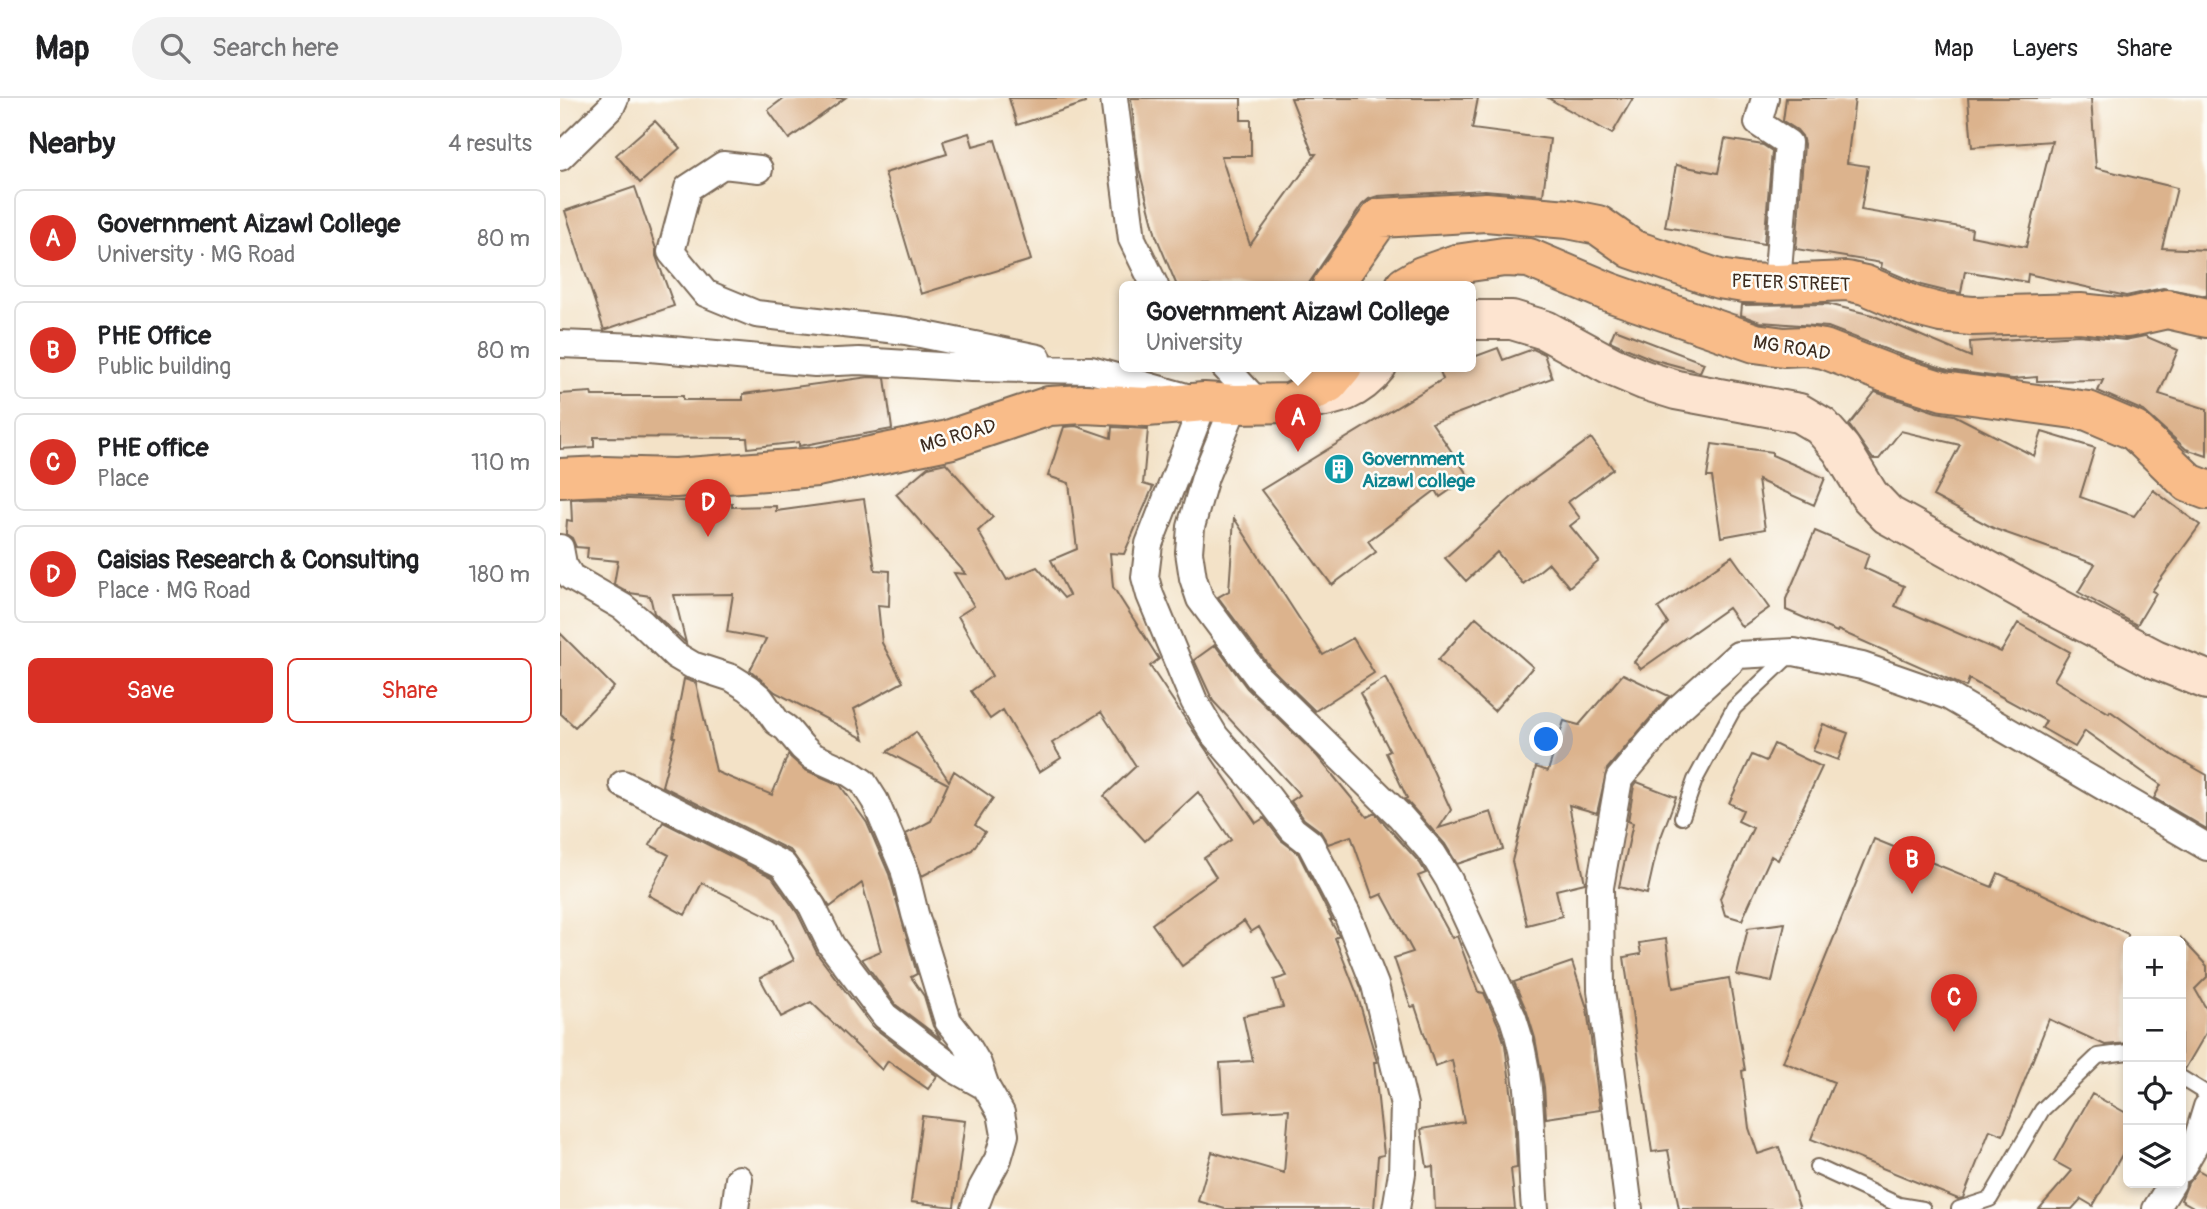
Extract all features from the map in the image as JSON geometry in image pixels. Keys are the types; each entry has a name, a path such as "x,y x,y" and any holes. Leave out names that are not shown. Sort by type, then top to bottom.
{"main road":[{"name":"PETER STREET","path":"1336,281 1380,218 1486,212 1541,215 1598,225 1632,249 1687,269 1744,283 1847,281 1941,313 1972,316 2080,313 2127,318 2168,309 2207,318"},
{"name":"MG ROAD","path":"1414,281 1456,264 1504,257 1529,258 1609,292 1755,343 1825,349 1886,373 1944,391 2088,411 2135,431 2189,483 2207,490"},
{"path":"1476,320 1513,320 1545,330 1611,366 1676,390 1799,413 1821,426 1840,449 1869,495 1888,515 2143,653 2207,680"},
{"path":"1247,404 1299,372"},
{"name":"MG ROAD","path":"560,478 675,478 817,467 948,440 1049,406 1084,404 1146,408 1247,404 1329,383 1338,372"},
{"path":"1247,404 1340,395 1365,382 1372,372"}],"street":[{"path":"560,157 611,107 615,98"},
{"path":"1114,98 1132,239 1153,281"},
{"path":"1765,98 1758,124 1788,143 1777,284"},
{"path":"759,169 723,165 688,188 671,252 705,293 756,314 905,331 1247,404"},
{"path":"560,344 639,347 815,363 859,361 972,368 1091,370"},
{"path":"1228,372 1247,404"},
{"path":"1247,404 1149,544 1145,577 1194,701 1215,736 1293,830 1310,843 1352,926 1375,985 1404,1105 1403,1163 1395,1209"},
{"path":"1247,404 1205,477 1191,527 1189,552 1200,599 1258,677 1416,834 1449,880 1521,1041 1530,1087 1535,1209"},
{"path":"560,478 560,487"},
{"path":"560,548 563,564 571,577 623,607 675,655 692,665 732,678 748,688 760,698 777,722 812,756 863,782 882,815 901,861 948,1021 978,1064 986,1087 1001,1113 1005,1135 981,1202"},
{"path":"1629,1209 1601,990 1600,887 1619,779 1678,709 1738,655 1794,652 1862,666 1948,696 2207,847"},
{"path":"623,784 783,865 812,906 831,945 885,1016 954,1069 986,1087"},
{"path":"2186,1160 2196,1143 2207,1107"},
{"path":"735,1209 739,1179"},
{"path":"2156,1209 2169,1188"}],"lane":[{"path":"1682,817 1695,780 1734,708 1794,652"},
{"path":"1959,1209 1990,1199 2042,1110 2098,1056 2123,1051"},
{"path":"2186,1081 2207,1094"},
{"path":"1817,1167 1899,1205 1923,1209"}],"building":[{"path":"784,98 845,98 789,139 768,110"},
{"path":"1009,98 1084,98 1085,103 1017,125"},
{"path":"1131,98 1241,98 1241,120 1251,120 1251,156 1221,156 1250,245 1316,154 1313,154 1291,98 1478,98 1472,129 1550,139 1543,195 1485,190 1378,196 1369,199 1362,205 1310,281 1175,281 1156,236 1139,169"},
{"path":"1548,98 1633,98 1612,134"},
{"path":"1786,98 1855,98 1847,163 1868,166 1861,210 1972,229 1971,236 2026,247 2052,141 1972,147 1968,98 2091,98 2096,168 2177,188 2162,248 2207,250 2207,296 2163,288 2126,296 2028,274 2027,282 1965,271 1961,293 1921,285 1881,268 1882,263 1796,249 1804,144 1797,130 1783,121"},
{"path":"655,121 680,148 640,183 616,155"},
{"path":"969,133 973,146 995,140 1031,260 921,294 885,173 947,154 943,141"},
{"path":"1725,139 1763,145 1772,151 1764,244 1665,227 1676,165 1718,173"},
{"path":"635,187 674,306 604,330 565,211"},
{"path":"1828,304 1872,315 1971,357 1970,342 2079,335 2125,340 2145,336 2178,350 2159,394 2207,409 2207,456 2186,449 2144,411 2098,391 2103,380 2037,381 2037,377 2013,379 1948,370 1828,327 1760,322 1741,315 1742,305"},
{"path":"1615,329 1704,363 1700,372 1652,359 1610,341"},
{"path":"1498,348 1503,360 1533,349 1544,354 1552,378 1432,423 1469,477 1440,497 1436,490 1368,541 1376,552 1332,585 1261,490 1443,379 1440,372 1476,372 1476,356"},
{"path":"869,377 885,378 892,429 799,446 799,442 748,448 747,438 594,437 594,447 560,449 560,394 591,392 592,396 683,396 683,400 743,400 743,394"},
{"path":"1875,392 1936,412 1954,415 2034,456 2042,432 2095,448 2080,497 2134,516 2153,490 2200,525 2152,591 2156,593 2137,625 2078,592 2095,564 1995,529 1933,496 1960,445 1901,431 1879,459 1873,459 1849,425"},
{"path":"1076,426 1111,438 1112,427 1148,429 1143,484 1153,487 1124,554 1110,553 1113,587 1159,659 1150,666 1256,823 1264,818 1281,840 1298,853 1339,936 1335,938 1357,994 1377,1062 1374,1062 1384,1155 1378,1156 1374,1209 1225,1209 1198,1201 1212,1152 1284,1173 1289,1109 1223,1113 1220,1063 1253,1061 1243,1016 1283,1007 1274,980 1287,976 1259,927 1251,932 1244,921 1182,966 1152,924 1216,877 1204,858 1231,840 1198,792 1145,841 1104,796 1136,766 1101,712 1052,743 1061,758 1039,772 1003,710 990,719 971,691 992,676 958,616 974,606 954,573 966,574 896,494 928,467 946,463 993,517 978,531 1007,580 1037,567 1064,598 1069,595 1051,560 1077,549 1069,483 1048,476 1064,427"},
{"path":"1591,438 1613,469 1568,502 1580,518 1570,526 1599,561 1569,587 1549,563 1523,584 1497,552 1466,581 1445,558 1522,488"},
{"path":"1712,444 1772,452 1772,455 1825,478 1814,505 1758,480 1765,529 1721,537 1712,477 1707,477"},
{"path":"571,499 732,503 732,507 776,506 776,511 864,499 875,570 890,571 889,606 878,605 882,643 903,682 854,709 864,739 775,692 750,670 766,639 727,632 733,594 674,595 686,643 654,613 650,596 630,593 614,584 618,561 587,558 588,548 576,547 572,538 566,534 567,520 572,521"},
{"path":"1234,518 1323,655 1353,638 1374,673 1315,711 1270,667 1218,597 1229,591"},
{"path":"1815,531 1869,554 1864,568 1904,586 1895,606 2001,652 2018,623 2070,652 2054,680 2109,713 2110,711 2172,755 2207,775 2207,829 2154,798 2161,785 2085,731 2075,747 2042,728 2046,721 1969,679 1966,687 1786,610 1786,599"},
{"path":"1732,556 1769,608 1742,627 1728,608 1641,669 1634,662 1668,623 1658,608"},
{"path":"1476,617 1533,667 1494,711 1438,660"},
{"path":"560,633 614,687 575,727 560,713"},
{"path":"1215,645 1247,688 1317,756 1367,817 1375,813 1426,873 1418,876 1452,938 1457,936 1478,992 1484,993 1505,1045 1514,1113 1517,1168 1511,1169 1515,1209 1435,1209 1433,1166 1427,1167 1421,1129 1464,1122 1452,1060 1435,1066 1415,1006 1411,1007 1394,958 1413,952 1382,894 1373,898 1351,836 1328,844 1320,831 1304,819 1291,801 1300,795 1213,701 1194,660"},
{"path":"1623,674 1669,696 1607,769 1597,813 1569,805 1585,883 1556,890 1562,916 1527,925 1512,861 1536,767 1548,771 1564,721 1579,725"},
{"path":"1385,678 1420,742 1451,810 1439,828 1491,812 1503,849 1457,864 1445,844 1405,799 1407,798 1386,753 1390,751 1360,693"},
{"path":"684,679 696,683 716,771 772,795 788,755 805,770 840,785 867,823 889,874 917,974 911,977 924,996 933,1026 941,1039 896,1005 862,959 881,951 862,883 830,907 791,851 662,786 675,737"},
{"path":"1823,724 1848,733 1838,760 1813,751"},
{"path":"916,732 949,781 954,771 993,798 975,825 985,832 972,850 922,876 906,834 931,821 948,784 887,752"},
{"path":"1774,744 1822,767 1778,860 1771,856 1742,920 1725,915 1720,898 1753,828 1738,821 1743,810 1729,803 1752,755 1766,761"},
{"path":"1637,782 1676,797 1658,845 1647,894 1619,887 1633,823 1628,821"},
{"path":"663,822 772,877 798,914 818,955 872,1026 937,1076 928,1089 888,1061 882,1070 811,1002 781,1017 760,978 794,960 774,919 702,883 685,915 648,895 669,855 650,845"},
{"path":"1874,839 1992,887 1998,873 2128,934 2123,936 2123,1043 2105,1045 2049,1019 2003,1135 1990,1130 1963,1198 1958,1199 1811,1139 1834,1082 1783,1062"},
{"path":"1785,923 1772,982 1737,975 1748,928"},
{"path":"1666,939 1673,988 1729,978 1745,1070 1742,1071 1749,1128 1758,1154 1779,1147 1800,1209 1679,1209 1668,1150 1652,1152 1624,957 1641,954 1639,943"},
{"path":"2186,943 2207,966 2207,977 2195,989 2207,1010 2206,1033 2186,1067"},
{"path":"1572,962 1587,1008 1600,1110 1546,1118 1544,1087 1535,1038 1514,982"},
{"path":"2092,1094 2123,1111 2123,1153 2093,1206 2081,1199 2072,1209 2039,1209 2072,1171 2054,1161"},
{"path":"922,1116 965,1121 954,1207 911,1202"},
{"path":"2198,1170 2207,1175 2207,1209 2197,1209 2181,1200 2188,1183"}],"place":[{"name":"Government Aizawl College","path":"1298,452"},
{"name":"Government Aizawl college","path":"1339,469"},
{"name":"Caisias Research & Consulting","path":"708,537"},
{"name":"PHE Office","path":"1912,894"},
{"name":"PHE office","path":"1954,1032"}]}
